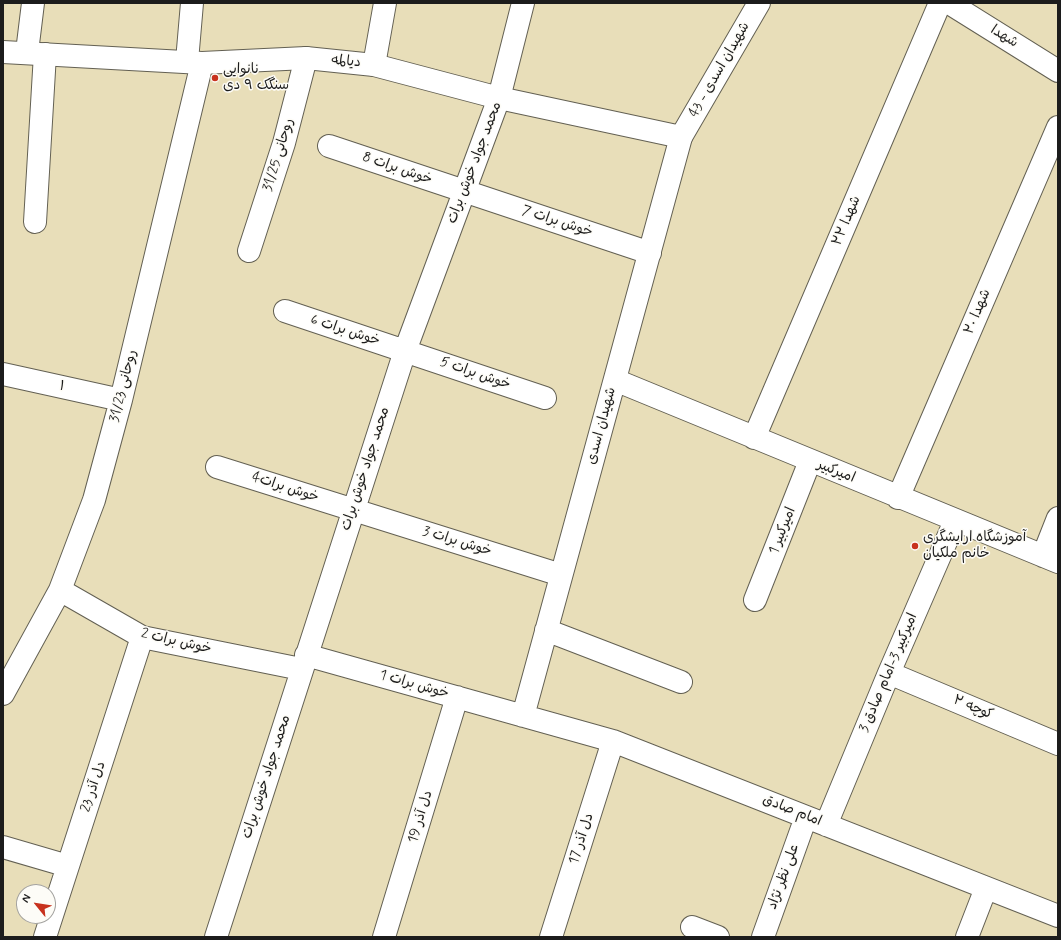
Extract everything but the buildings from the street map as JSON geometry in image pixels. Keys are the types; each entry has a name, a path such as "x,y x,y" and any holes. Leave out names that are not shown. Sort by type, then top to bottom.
{"street":[{"path":"33,3 36,53 35,222"},
{"name":"روحانی 31/23","path":"3,694 11,660 60,590 94,500 121,400 194,62 192,3"},
{"path":"374,65 385,3"},
{"name":"محمد جواد خوش برات","path":"216,937 303,662 405,351 500,98 523,3"},
{"name":"شهیدان اسدی - 43","path":"681,137 759,3"},
{"name":"شهدا ۲۲","path":"754,438 940,3"},
{"name":"شهدا","path":"949,3 1058,71"},
{"name":"دیالمه","path":"3,52 194,62 306,58 374,65 500,98 681,137"},
{"name":"روحانی 31/25","path":"249,251 284,143 306,58"},
{"name":"شهدا ۲۰","path":"898,498 1058,127"},
{"name":"شهیدان اسدی","path":"523,716 681,137"},
{"name":"خوش برات 8","path":"329,146 464,191"},
{"name":"خوش برات 7","path":"464,191 650,253"},
{"name":"خوش برات 6","path":"285,311 405,351"},
{"name":"خوش برات 5","path":"405,351 545,398"},
{"name":"۱","path":"3,374 121,400"},
{"name":"امیرکبیر","path":"615,380 810,462 1051,559"},
{"name":"امیرکبیر 1","path":"755,600 810,462"},
{"name":"خوش برات4","path":"218,466 353,509"},
{"name":"خوش برات 3","path":"353,509 561,575"},
{"path":"1051,559 1058,518"},
{"name":"امیرکبیر 3-امام صادق 3","path":"816,821 889,673 955,521"},
{"name":"خوش برات 2","path":"60,590 142,637 303,662"},
{"path":"546,630 681,682"},
{"name":"دل آذر 23","path":"45,937 142,637"},
{"name":"خوش برات 1","path":"303,662 457,697 523,716"},
{"name":"کوچه ۲","path":"889,673 1058,744"},
{"name":"دل آذر 19","path":"384,937 457,697"},
{"name":"امام صادق","path":"523,716 613,741 1058,916"},
{"name":"دل آذر 17","path":"551,937 613,741"},
{"name":"علی نظر نژاد","path":"763,937 816,821"},
{"path":"3,847 68,866"},
{"path":"967,937 986,888"},
{"path":"692,927 718,937"}],"place":[{"name":"نانوایی سنگک ۹ دی","path":"215,78"},
{"name":"آموزشگاه ارایشگری خانم ملکیان","path":"915,546"}]}
